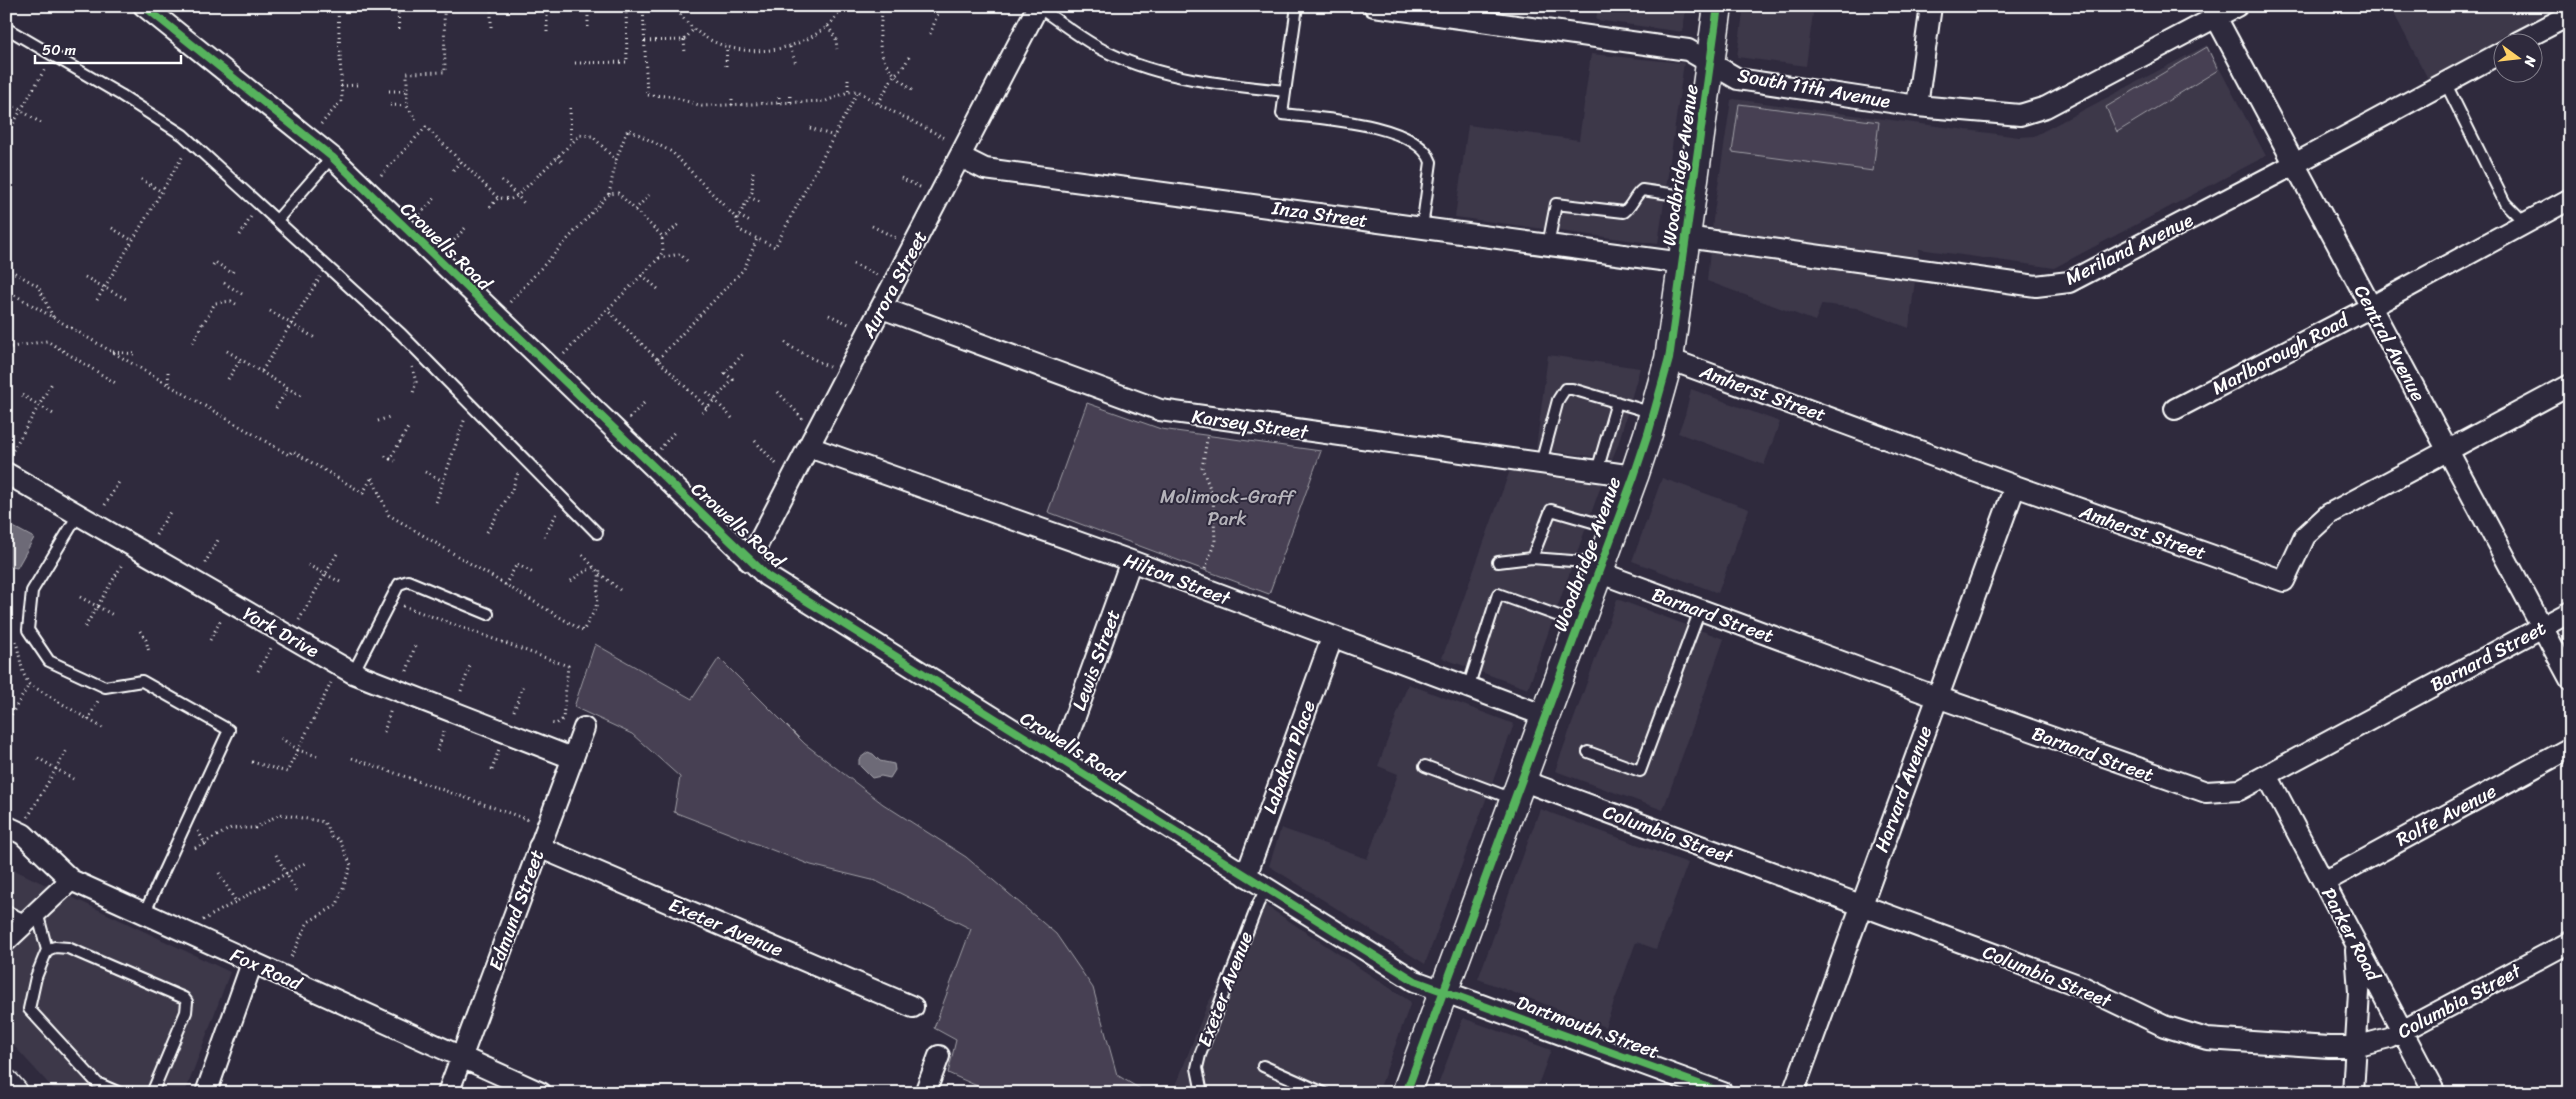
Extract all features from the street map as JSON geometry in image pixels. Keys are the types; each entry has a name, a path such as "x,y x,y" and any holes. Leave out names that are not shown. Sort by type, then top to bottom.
{"main road":[{"name":"Woodbridge Avenue","path":"1406,1093 1634,476 1654,413 1669,359 1718,6"},
{"path":"6,1084 14,1093"}],"street":[{"name":"Aurora Street","path":"749,561 1038,6"},
{"name":"South 11th Avenue","path":"1374,6 1688,50 1738,79 1917,106 2020,115 2038,111 2213,12 2237,6"},
{"path":"1917,106 1931,6"},
{"name":"Crowells Road","path":"147,7 332,157 749,561 767,576 1415,981 1444,992"},
{"name":"Central Avenue","path":"2213,12 2293,165 2570,679"},
{"path":"2537,32 2570,15"},
{"name":"Meriland Avenue","path":"1684,250 2036,286 2069,282 2293,165 2494,55"},
{"name":"Inza Street","path":"961,157 985,169 1548,245 1684,250"},
{"name":"Marlborough Road","path":"2175,409 2371,307 2570,199"},
{"name":"Karsey Street","path":"882,308 1160,410 1210,419 1634,476"},
{"name":"Amherst Street","path":"1669,359 2015,486 2284,581 2296,551 2305,536 2329,514 2570,385"},
{"name":"Hilton Street","path":"808,446 1131,561 1544,716"},
{"name":"York Drive","path":"6,473 353,673 572,758"},
{"name":"Harvard Avenue","path":"1793,1093 2015,486"},
{"name":"Lewis Street","path":"1060,758 1131,561"},
{"name":"Barnard Street","path":"1598,572 1937,697 2206,792 2239,790 2570,612"},
{"name":"Labakan Place","path":"1246,876 1332,638"},
{"name":"Edmund Street","path":"448,1093 584,728"},
{"name":"Rolfe Avenue","path":"2324,882 2570,748"},
{"name":"Parker Road","path":"2267,775 2435,1093"},
{"name":"Columbia Street","path":"1518,790 1861,905 2083,987 2178,1031 2222,1041 2355,1047 2389,1038 2570,942"},
{"name":"Fox Road","path":"6,826 24,834 71,880 541,1093"},
{"name":"Exeter Avenue","path":"539,847 913,1007"},
{"path":"6,941 71,880"},
{"path":"2353,1093 2359,992 2356,941"},
{"path":"206,1093 252,963"},
{"name":"Dartmouth Street","path":"1444,992 1723,1093"},
{"path":"925,1093 939,1056"}],"lane":[{"path":"1038,6 1109,53 1179,76 1285,92"},
{"path":"1297,6 1282,114 1364,125 1393,133 1418,145 1428,154 1431,162 1422,228"},
{"path":"6,28 121,95 191,142 401,334 597,533"},
{"path":"2445,82 2505,203 2525,223"},
{"path":"277,220 332,157"},
{"path":"1548,245 1556,204 1624,212 1632,205 1636,195 1642,190 1692,198"},
{"path":"1541,463 1558,400 1565,389 1572,389 1654,413"},
{"path":"1597,471 1617,402"},
{"path":"1532,558 1551,510 1614,528"},
{"path":"78,515 32,591 28,630 49,661 105,687 142,681 229,730 144,914"},
{"path":"1498,562 1532,558 1584,562 1598,572"},
{"path":"353,673 399,584 408,581 488,614"},
{"path":"1468,688 1498,594 1579,623"},
{"path":"1588,752 1640,771 1700,610"},
{"path":"1425,766 1518,790"},
{"name":"Exeter Avenue","path":"1202,1093 1197,1068 1200,1055 1258,904 1266,888"},
{"path":"6,911 32,916 47,950 36,977 29,1009 97,1083 120,1093"},
{"path":"47,950 55,947 68,948 184,998 187,1002 186,1012 152,1093"},
{"path":"1263,1066 1324,1093"}],"path":[{"path":"491,6 491,31"},
{"path":"547,6 547,34"},
{"path":"588,6 588,28"},
{"path":"575,63 627,62 626,6"},
{"path":"643,6 647,95 670,96 702,106 826,101 848,92 858,91 878,104 948,140"},
{"path":"675,6 683,21 693,30 727,47 743,51 760,52 783,50 806,40 828,26 841,6"},
{"path":"882,6 878,45 894,75 912,90"},
{"path":"930,34 941,6"},
{"path":"416,120 407,106 407,73 445,72 444,7"},
{"path":"398,8 399,34"},
{"path":"320,124 342,100 338,10"},
{"path":"828,26 836,38 837,48"},
{"path":"685,53 684,40 693,30"},
{"path":"645,40 684,40"},
{"path":"726,66 727,47"},
{"path":"790,47 796,64"},
{"path":"6,136 53,55"},
{"path":"878,104 894,75 903,68 909,57"},
{"path":"848,79 848,92"},
{"path":"341,86 358,85"},
{"path":"389,91 407,91"},
{"path":"753,170 752,192 738,217 739,230 775,247 858,91"},
{"path":"790,94 790,102"},
{"path":"779,95 779,103"},
{"path":"732,96 732,105"},
{"path":"6,101 41,122"},
{"path":"390,105 407,106"},
{"path":"570,108 571,143"},
{"path":"381,175 426,127 498,198 511,199 517,196 580,135 592,136 616,160"},
{"path":"810,128 834,136"},
{"path":"510,302 609,194 616,160 628,129 672,152 738,217 750,222"},
{"path":"97,300 191,142"},
{"path":"558,156 563,163"},
{"path":"453,170 461,160"},
{"path":"6,167 12,170"},
{"path":"901,178 922,189"},
{"path":"141,179 162,192"},
{"path":"502,180 524,203"},
{"path":"564,354 659,258 663,251 662,239 635,210 618,193 609,194"},
{"path":"635,210 649,195"},
{"path":"420,214 437,196"},
{"path":"749,196 760,202"},
{"path":"490,207 498,198"},
{"path":"240,235 258,204"},
{"path":"662,239 678,224"},
{"path":"450,244 467,226"},
{"path":"872,226 897,238"},
{"path":"112,228 133,240"},
{"path":"658,359 744,269 758,239"},
{"path":"659,258 680,254 687,261"},
{"path":"213,265 214,262 232,273 234,269"},
{"path":"853,264 878,275"},
{"path":"262,371 327,266"},
{"path":"6,268 38,286 53,318"},
{"path":"642,275 659,290"},
{"path":"85,277 126,300"},
{"path":"224,283 242,294"},
{"path":"6,290 289,455 292,451 363,493 372,477 389,515 459,555 505,585 583,631 596,608 599,571"},
{"path":"193,342 215,303 231,301 236,304"},
{"path":"607,310 707,408"},
{"path":"270,311 315,338"},
{"path":"829,315 852,325"},
{"path":"79,333 82,329"},
{"path":"6,348 47,342 117,384"},
{"path":"785,342 791,348 830,367"},
{"path":"227,351 301,396"},
{"path":"112,352 135,354"},
{"path":"702,413 733,380 725,373 744,353"},
{"path":"228,379 241,359"},
{"path":"168,372 169,385"},
{"path":"13,450 52,383"},
{"path":"276,408 288,388"},
{"path":"707,392 733,419"},
{"path":"778,392 803,419"},
{"path":"22,395 56,415"},
{"path":"629,419 646,401"},
{"path":"436,502 470,403"},
{"path":"378,421 392,416"},
{"path":"1199,587 1214,541 1213,496 1202,468 1210,419"},
{"path":"390,459 409,426"},
{"path":"660,449 676,430"},
{"path":"754,441 779,466"},
{"path":"400,442 404,445"},
{"path":"385,456 394,462"},
{"path":"487,532 512,490 523,456"},
{"path":"425,472 443,481"},
{"path":"106,505 119,482"},
{"path":"544,537 565,499"},
{"path":"156,535 170,512"},
{"path":"205,563 218,540"},
{"path":"299,620 338,552"},
{"path":"583,555 620,590"},
{"path":"85,627 125,560"},
{"path":"505,585 517,564 533,573 534,571"},
{"path":"308,565 342,583"},
{"path":"571,581 594,567"},
{"path":"80,597 116,616"},
{"path":"402,606 425,617 518,651 568,666 563,719 556,724 549,723"},
{"path":"210,640 222,618"},
{"path":"140,631 146,640 149,652"},
{"path":"16,639 23,673 29,684 106,730"},
{"path":"407,671 415,646"},
{"path":"258,671 272,647"},
{"path":"461,691 470,666"},
{"path":"252,762 287,772 331,682"},
{"path":"6,723 29,684"},
{"path":"514,711 523,685"},
{"path":"88,720 105,687"},
{"path":"384,732 392,708"},
{"path":"437,751 445,727"},
{"path":"281,738 298,750 317,756"},
{"path":"492,770 500,746"},
{"path":"6,748 11,751"},
{"path":"26,820 68,748"},
{"path":"38,758 74,779"},
{"path":"352,758 529,820"},
{"path":"195,848 231,828 255,828 280,814 324,822 332,837 339,839 351,865 337,905 308,922 290,959"},
{"path":"276,855 296,891"},
{"path":"203,920 308,862"},
{"path":"219,872 236,902"}],"shaded area":[{"path":"1598,6 1686,6 1683,32 1596,20"},
{"path":"1744,6 1814,6 1806,66 1737,57"},
{"path":"2390,6 2545,6 2549,14 2515,32 2494,32 2494,44 2428,79"},
{"path":"2207,45 2266,156 2054,268 1919,249 1909,328 1856,308 1822,304 1815,321 1707,281 1713,219 1731,100 2019,137 2034,136"},
{"path":"1591,54 1684,63 1658,244 1455,217 1468,125 1579,140"},
{"path":"1548,355 1640,368 1618,445 1612,459 1536,449"},
{"path":"1691,389 1780,422 1764,465 1678,433 1685,415"},
{"path":"1510,470 1602,483 1528,689 1442,658"},
{"path":"1662,478 1749,509 1718,593 1632,561"},
{"path":"6,523 34,538 17,568 6,566"},
{"path":"1617,599 1724,639 1663,810 1555,771"},
{"path":"1408,684 1514,724 1425,964 1269,866 1281,828 1367,859 1398,774 1378,766"},
{"path":"868,752 880,761 894,764 895,770 890,778 881,776 872,778 859,765 859,759"},
{"path":"1540,809 1688,863 1656,949 1636,942 1605,1027 1478,979"},
{"path":"6,866 230,972 185,1093 57,1093 6,1037"},
{"path":"1265,905 1411,1002 1378,1093 1173,1093 1207,1005"},
{"path":"1463,1018 1551,1050 1535,1093 1435,1093"}],"green space":[{"path":"2207,47 2218,70 2117,132 2106,107"},
{"path":"1739,104 1879,122 1873,171 1732,152"},
{"name":"Molimock-Graff Park","path":"1087,403 1161,429 1321,451 1269,594 1048,512"},
{"path":"595,644 692,699 719,658 805,744 883,804 966,857 1056,934 1093,988 1117,1075 1147,1093 993,1093 948,1073 956,1040 934,1028 971,929 876,881 811,865 674,812 680,777 632,734 574,707"}],"cycle path":[{"path":"144,6 332,157 767,576 1415,981 1723,1093"},
{"path":"1406,1093 1648,434 1669,359 1718,6"}]}
